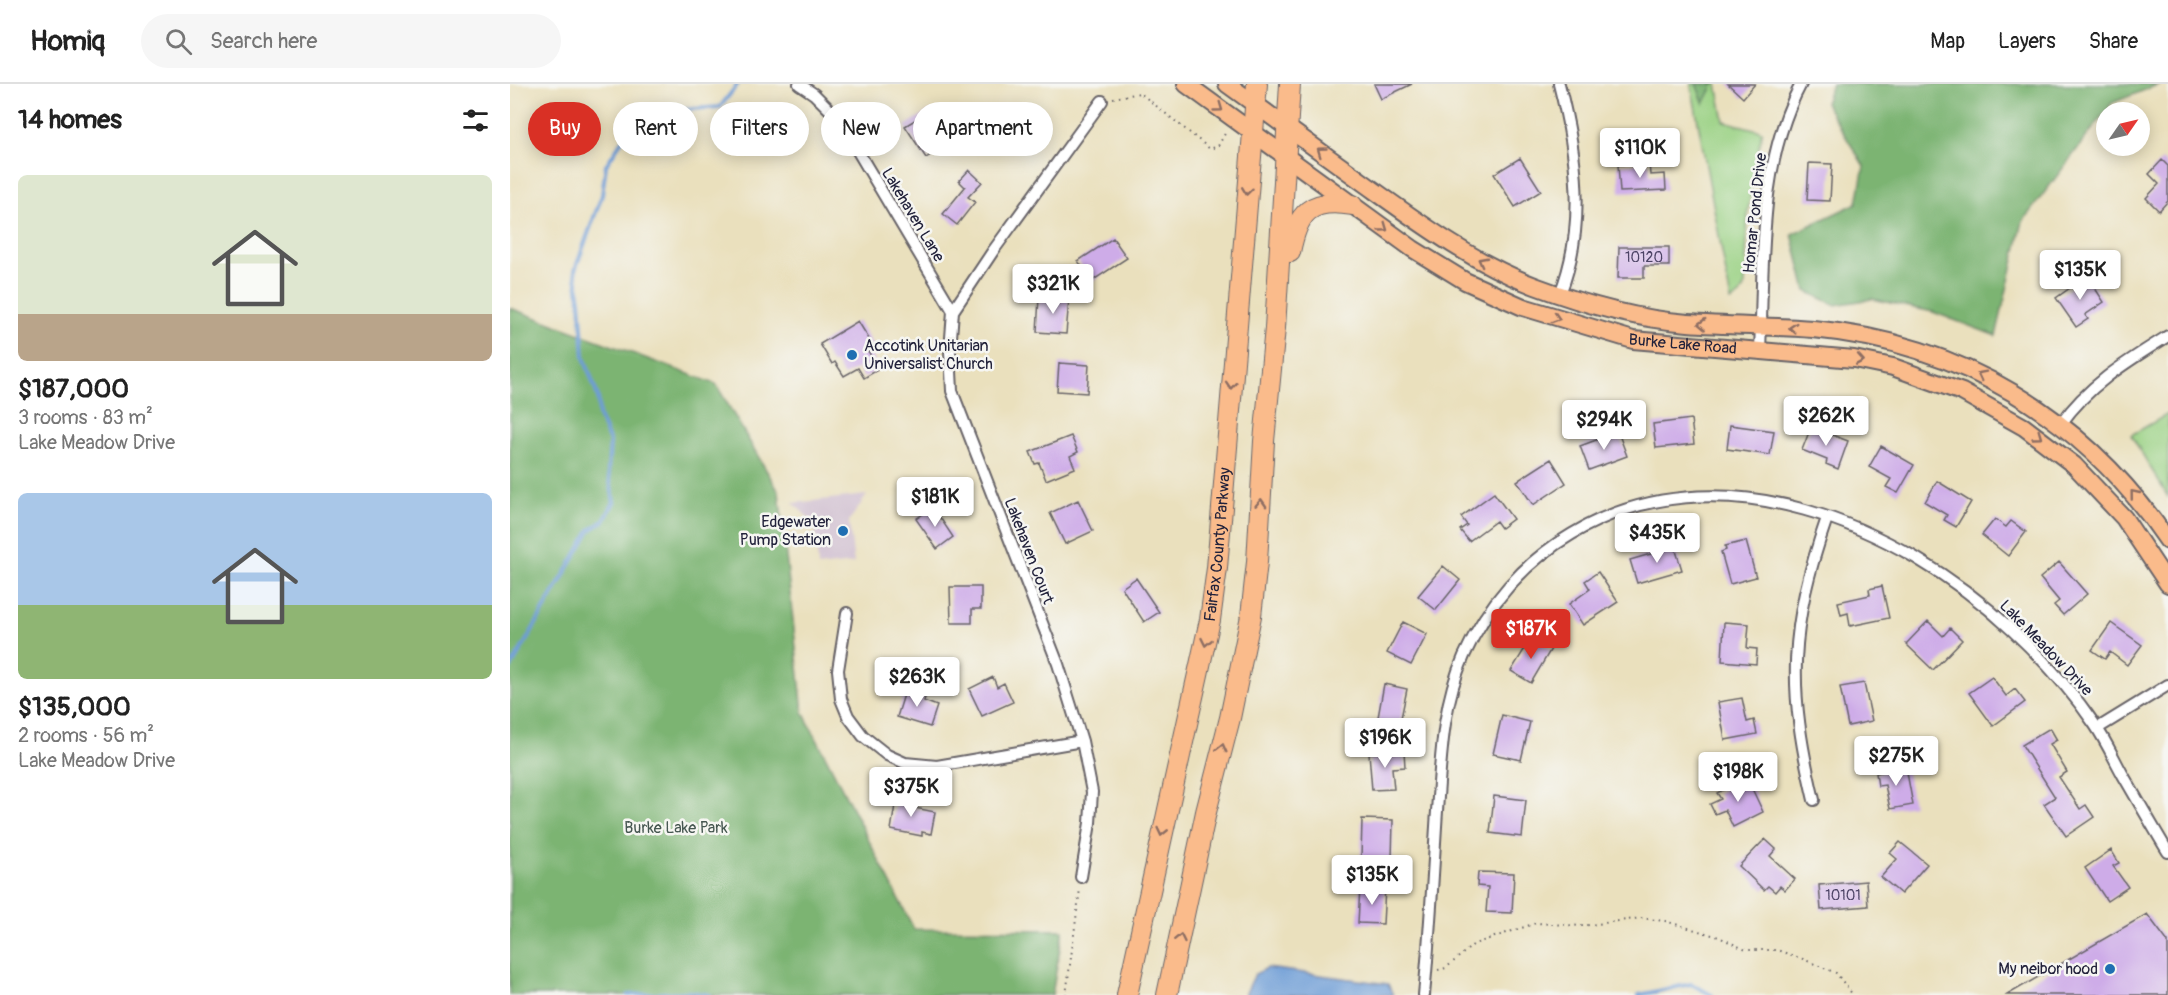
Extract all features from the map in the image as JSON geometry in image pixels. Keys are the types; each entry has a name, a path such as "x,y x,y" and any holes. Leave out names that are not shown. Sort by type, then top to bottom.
{"highway":[{"name":"Fairfax County Parkway","path":"1127,995 1210,620 1219,545 1257,84"},
{"path":"1167,995 1251,616 1275,328 1290,84"},
{"path":"1275,328 1296,225 1305,213 1318,205 1332,201 1352,205"}],"main road":[{"name":"Burke Lake Road","path":"1186,84 1413,249 1465,281 1523,307 1632,340 1854,359 1893,367 1962,392 2041,438 2095,486 2124,518 2168,584"},
{"name":"Burke Lake Road","path":"1227,84 1430,231 1481,261 1534,286 1642,316 1686,323 1761,326 1857,336 1937,356 2019,395 2061,424 2128,486 2168,541"}],"street":[{"name":"Lakehaven Lane","path":"799,84 814,94 838,118 953,311"},
{"path":"1560,84 1572,136 1578,187 1574,247 1560,294"},
{"name":"Homar Pond Drive","path":"1760,350 1770,186 1776,149 1786,116 1801,84"},
{"name":"Lakehaven Court","path":"1081,877 1090,823 1092,792 1082,741 1058,664 952,391 950,351 953,311 993,250 1102,101"},
{"path":"2061,424 2072,408 2112,372 2168,336"},
{"name":"Lake Meadow Drive","path":"1424,995 1446,715 1464,657 1477,630 1509,586 1543,553 1581,528 1624,509 1656,500 1687,495 1733,495 1788,506 1827,518 1903,552 1966,592 1994,614 2042,661 2083,707 2098,728 2168,852"},
{"path":"1814,800 1798,728 1795,661 1802,601 1827,518"},
{"path":"847,613 838,670 841,699 848,716 858,730 887,755 905,763 937,766 1082,741"},
{"path":"2098,728 2168,685"}],"path":[{"path":"1102,101 1140,93 1210,149 1218,146 1227,132"},
{"path":"1066,995 1081,877"},
{"path":"1426,970 1442,970 1474,944 1536,923 1582,926 1641,918 1665,921 1719,938 1746,950 1777,950 1803,959 1836,973 1853,995"}],"shaded area":[{"path":"867,495 849,521 854,563 818,567 815,524 793,503"}],"green space":[{"path":"1691,84 1717,84 1724,121 1762,131 1748,210 1745,285 1740,295 1731,301"},
{"path":"1696,84 1714,84 1704,104"},
{"path":"1832,84 2160,84 2115,102 2096,102 2096,124 2023,221 1996,336 1933,312 1872,299 1835,305 1806,291 1792,234 1857,203 1864,166 1825,103"},
{"name":"Burke Lake Park","path":"510,308 716,384 779,492 803,712 914,929 1063,930 1052,995 510,995"},
{"path":"2168,414 2168,497 2131,435"}],"water":[{"path":"1267,968 1388,984 1393,995 1245,995 1255,974"}],"building":[{"path":"1374,84 1412,84 1381,99"},
{"path":"1728,84 1755,84 1743,98"},
{"path":"913,121 913,138 905,126"},
{"path":"1520,158 1541,191 1515,207 1494,174"},
{"path":"2162,160 2168,166 2168,201 2159,211 2146,198 2159,184 2149,174"},
{"path":"1649,163 1650,175 1665,174 1666,190 1620,192 1618,165"},
{"path":"1809,163 1832,164 1830,201 1807,200"},
{"path":"969,170 982,182 968,197 975,202 957,225 943,214 965,187 959,181"},
{"path":"1113,238 1127,258 1092,281 1078,261"},
{"path":"1619,247 1669,247 1669,266 1644,266 1644,278 1618,278"},
{"path":"2087,276 2104,302 2085,315 2088,319 2076,327 2056,298"},
{"path":"1039,297 1069,299 1066,334 1037,332"},
{"path":"858,321 874,347 868,351 879,369 864,378 858,368 844,376 835,362 832,364 820,344"},
{"path":"1059,363 1089,365 1087,393 1057,391"},
{"path":"1691,419 1694,444 1656,448 1653,424"},
{"path":"1730,425 1774,431 1770,455 1727,449"},
{"path":"1811,427 1848,441 1838,469 1826,464 1827,460 1802,450"},
{"path":"1618,432 1627,456 1589,470 1580,446"},
{"path":"1071,436 1078,452 1070,456 1075,468 1046,480 1039,463 1035,464 1030,452"},
{"path":"1881,446 1914,465 1898,493 1886,487 1891,479 1869,467"},
{"path":"1551,459 1566,483 1533,505 1517,481"},
{"path":"1937,481 1971,502 1956,527 1944,520 1947,515 1925,502"},
{"path":"1494,493 1513,519 1501,528 1496,521 1469,541 1460,530 1467,525 1461,517"},
{"path":"1078,500 1093,531 1065,544 1050,513"},
{"path":"933,507 953,537 937,549 916,519"},
{"path":"1995,519 2006,527 2011,521 2026,532 2008,556 1982,535"},
{"path":"1673,541 1682,570 1637,583 1630,560 1661,551 1659,545"},
{"path":"1746,541 1756,577 1730,584 1721,552 1726,550 1725,546"},
{"path":"2059,562 2087,594 2063,615 2054,605 2059,601 2040,578"},
{"path":"1443,566 1460,580 1436,610 1418,596"},
{"path":"1598,572 1618,602 1583,625 1569,604 1590,589 1585,581"},
{"path":"1136,578 1159,612 1144,622 1122,588"},
{"path":"1882,586 1889,618 1850,626 1848,613 1841,615 1838,602 1870,595 1869,589"},
{"path":"950,587 981,587 981,609 972,609 972,623 951,623"},
{"path":"1928,621 1943,636 1950,628 1962,640 1933,670 1906,644"},
{"path":"1403,622 1427,634 1411,665 1387,653"},
{"path":"1724,622 1749,624 1747,648 1757,649 1756,664 1722,661"},
{"path":"2111,623 2142,645 2127,665 2110,652 2105,659 2092,650"},
{"path":"1532,637 1551,649 1531,683 1511,671"},
{"path":"993,677 997,687 1004,683 1013,702 982,716 969,689"},
{"path":"1992,677 2006,696 2015,689 2025,702 1993,726 1969,693"},
{"path":"1864,683 1872,721 1848,726 1840,687"},
{"path":"1384,684 1407,689 1399,728 1377,723"},
{"path":"906,688 926,694 924,701 937,706 930,727 897,717"},
{"path":"1742,698 1747,722 1754,720 1757,734 1725,740 1718,702"},
{"path":"1502,715 1530,722 1521,760 1493,754"},
{"path":"2050,728 2057,740 2050,744 2067,772 2059,777 2080,809 2086,805 2094,817 2066,836 2044,804 2055,797 2022,745"},
{"path":"1404,751 1405,767 1392,768 1394,789 1372,790 1369,753"},
{"path":"1906,767 1913,805 1890,809 1885,785 1878,786 1876,773"},
{"path":"1747,778 1763,812 1733,827 1725,810 1715,814 1710,804 1721,799 1717,793"},
{"path":"897,793 912,796 910,807 935,812 931,834 922,832 922,836 891,830"},
{"path":"1494,796 1526,800 1522,837 1490,833"},
{"path":"1362,819 1393,820 1392,859 1361,859"},
{"path":"1765,839 1776,849 1770,856 1795,879 1785,890 1780,886 1775,892 1768,886 1764,890 1739,866"},
{"path":"1900,842 1927,864 1901,894 1881,877 1897,859 1890,853"},
{"path":"2111,850 2119,863 2113,866 2128,887 2107,901 2085,868"},
{"path":"1478,872 1514,873 1512,913 1486,912 1488,887 1477,886"},
{"path":"1866,881 1868,906 1821,910 1819,885"},
{"path":"1360,887 1385,888 1383,924 1358,923"},
{"name":"My neibor hood","path":"2147,914 2168,942 2168,995 2007,995"}],"waterway":[{"path":"510,669 590,530 604,521 614,502 608,470 610,442 599,416 598,397 584,357 575,270 602,195 606,165 632,125 665,111 720,107 738,84"},
{"path":"1639,995 1691,984 1712,995"},
{"path":"628,995 689,992 710,995"}],"place":[{"name":"Accotink Unitarian Universalist Church","path":"852,355"},
{"name":"Edgewater Pump Station","path":"843,531"},
{"name":"My neibor hood","path":"2110,969"}]}
